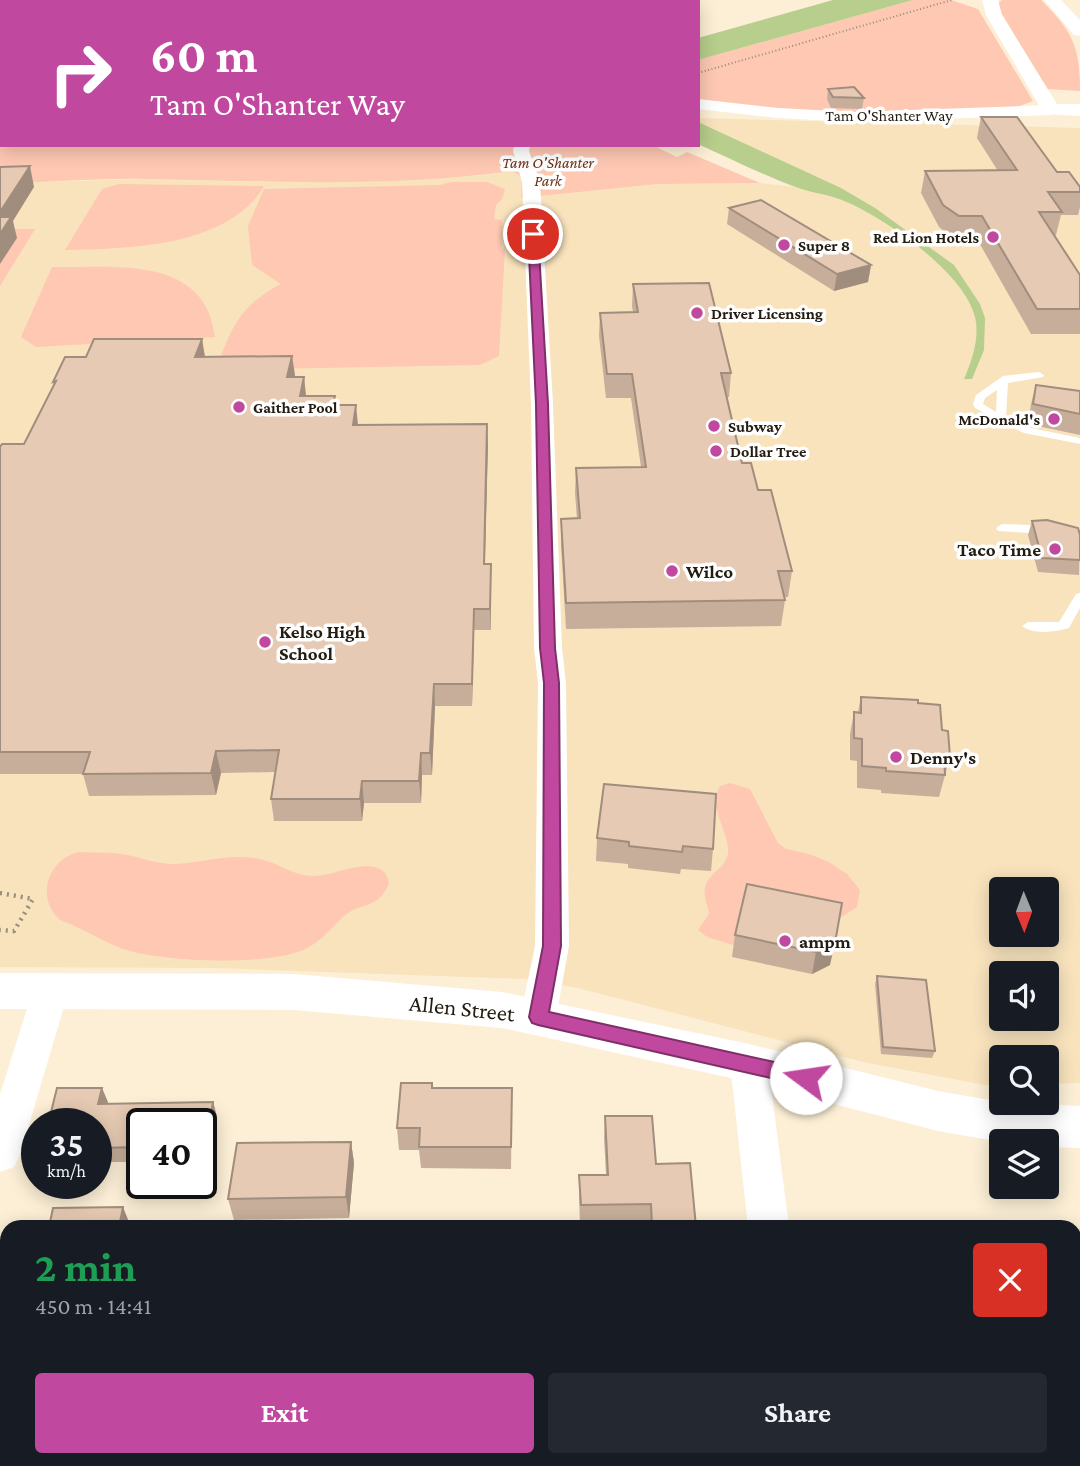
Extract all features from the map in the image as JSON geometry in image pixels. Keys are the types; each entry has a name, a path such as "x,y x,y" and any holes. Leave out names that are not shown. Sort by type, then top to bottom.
{"main road":[{"path":"1052,0 1080,31"}],"street":[{"path":"990,0 993,15 1051,110"},
{"name":"Tam O'Shanter Way","path":"700,104 778,113 853,117 1080,110"},
{"path":"522,147 531,182 542,404 548,648 552,683 552,946 538,1017"},
{"path":"0,1155 51,990"},
{"name":"Allen Street","path":"0,991 293,992 502,1010 749,1063 938,1111 1025,1125 1080,1127"},
{"path":"749,1063 768,1220"}],"lane":[{"path":"1039,376 1007,378 978,400 985,411 1028,431 1080,441"},
{"path":"1001,418 1003,382"},
{"path":"1002,528 1030,529"},
{"path":"1028,626 1054,628 1065,625 1080,597"}],"path":[{"path":"700,72 951,0"},
{"path":"0,893 33,899 14,931 0,930"}],"shaded area":[{"path":"833,0 913,0 700,59 700,37"},
{"path":"700,118 1080,128 1080,1083 1059,1084 1059,1045 989,1045 989,1085 985,1085 863,1062 578,988 527,979 215,968 0,967 0,183 142,179 248,182 476,176 512,171 522,177 522,198 658,184 760,183 793,187 700,145"},
{"path":"700,123 841,188 875,208 954,265 980,304 985,318 984,350 972,379 964,379 976,341 975,317 968,300 939,265 900,233 859,208 747,167 700,145"}],"green space":[{"path":"913,0 951,0 978,9 1033,101 1014,108 827,115 700,101 700,59"},
{"path":"1002,0 1041,0 1060,21 1076,51 1080,91 1047,89 999,9 997,4"},
{"name":"Tam O'Shanter Park","path":"0,147 656,147 677,157 687,152 760,183 658,184 521,198 522,177 512,171 374,182 126,179 0,183"},
{"path":"451,182 487,182 505,189 502,199 496,205 494,219 502,220 502,249 505,249 499,356 480,365 216,370 232,330 246,309 281,284 252,265 248,226 264,189 440,185"},
{"path":"119,184 264,186 248,206 227,222 202,233 175,241 146,245 65,250 102,189"},
{"path":"0,229 35,229 0,286"},
{"path":"52,267 128,268 153,271 175,279 194,291 208,310 215,337 36,347 21,337"},
{"path":"730,783 750,789 778,843 786,849 829,862 847,874 860,890 857,907 840,918 815,920 733,945 707,937 698,930 709,914 705,895 707,882 728,855 727,840 716,801 720,786"},
{"path":"79,852 122,854 174,864 234,857 254,858 307,876 368,866 385,873 389,883 385,892 375,902 344,916 320,939 303,950 286,955 240,960 162,957 115,946 60,920 52,911 48,901 48,880 59,862"}],"building":[{"path":"854,87 864,98 833,97 828,89"},
{"path":"981,117 1017,117 1057,172 1069,172 1080,187 1080,192 1048,192 1062,212 1039,212 1080,275 1080,309 1037,309 982,216 959,216 943,205 925,171 1017,170"},
{"path":"30,166 0,212 0,167"},
{"path":"761,200 871,265 837,274 729,208"},
{"path":"0,217 11,217 0,234"},
{"path":"709,283 731,373 721,373 742,463 751,463 758,490 771,490 792,571 778,571 785,600 566,603 561,519 580,518 576,468 646,467 632,374 607,374 600,313 638,312 633,284"},
{"path":"94,339 202,339 195,357 292,356 287,377 304,377 300,396 335,396 333,405 356,405 353,425 487,424 484,564 491,564 490,609 474,609 472,684 434,684 430,753 421,753 419,781 362,781 360,799 271,799 279,750 216,751 211,773 83,774 90,752 0,752 0,447 2,444 24,444 65,357 86,357"},
{"path":"1036,385 1080,391 1080,414 1033,404"},
{"path":"1047,520 1078,528 1080,560 1042,558 1032,521"},
{"name":"Denny's","path":"861,697 918,700 918,703 940,705 942,730 948,731 950,757 944,756 945,775 886,771 886,768 862,766 862,739 854,738 854,712 861,713"},
{"path":"604,784 716,794 713,849 683,846 682,852 629,846 629,842 597,838"},
{"path":"747,884 842,903 835,943 816,952 735,935"},
{"path":"877,976 926,980 935,1051 883,1047"},
{"path":"401,1083 432,1083 432,1088 512,1088 511,1147 419,1147 420,1128 397,1128"},
{"path":"57,1088 102,1088 98,1104 213,1102 212,1108 126,1108 126,1147 112,1148 112,1108 52,1108"},
{"path":"605,1116 652,1116 656,1164 690,1163 695,1220 652,1220 651,1204 581,1205 579,1175 608,1175"},
{"path":"351,1142 346,1197 228,1199 237,1143"},
{"path":"123,1207 120,1220 50,1220 53,1208"}],"place":[{"name":"Red Lion Hotels","path":"993,237"},
{"name":"Super 8","path":"784,245"},
{"name":"Driver Licensing","path":"697,313"},
{"name":"Gaither Pool","path":"239,407"},
{"name":"McDonald's","path":"1054,419"},
{"name":"Subway","path":"714,426"},
{"name":"Dollar Tree","path":"716,451"},
{"name":"Taco Time","path":"1055,549"},
{"name":"Wilco","path":"672,571"},
{"name":"Kelso High School","path":"265,642"},
{"name":"Denny's","path":"896,757"},
{"name":"ampm","path":"785,941"}],"route":[{"path":"533,234 542,404 548,648 552,683 552,946 538,1017 806,1078"}]}
